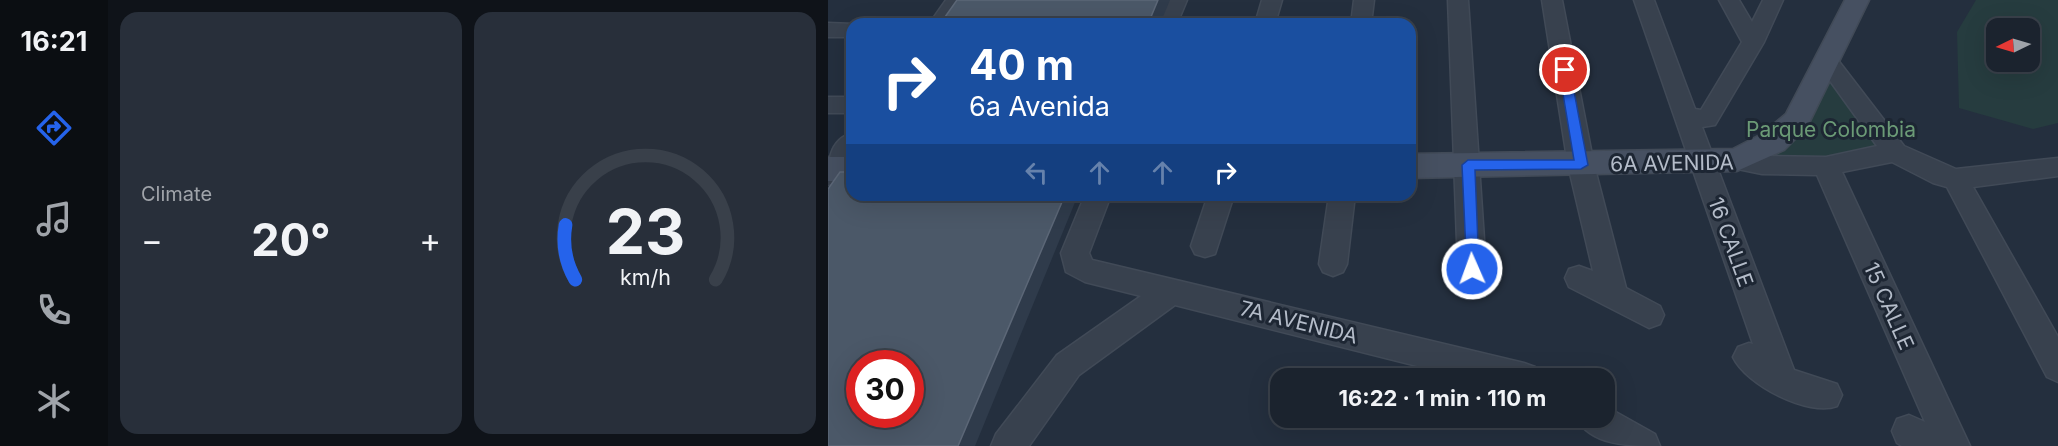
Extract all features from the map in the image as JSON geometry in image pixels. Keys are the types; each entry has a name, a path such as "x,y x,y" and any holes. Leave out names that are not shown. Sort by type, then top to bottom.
{"main road":[{"path":"1737,160 1773,142 1788,129 1803,107 1857,0"},
{"name":"6A AVENIDA","path":"1416,166 1702,163 1737,160"}],"street":[{"path":"943,18 956,0"},
{"path":"1170,18 1177,0"},
{"path":"1268,18 1272,0"},
{"path":"1362,18 1364,0"},
{"path":"1458,0 1472,269"},
{"path":"1552,0 1581,165 1613,295"},
{"name":"16 CALLE","path":"1644,0 1782,382"},
{"path":"1729,0 1753,42"},
{"path":"1688,117 1707,119 1753,42 1773,0"},
{"path":"828,30 846,30"},
{"path":"1826,60 1895,152 1942,176 1956,179 2058,168"},
{"path":"828,105 846,105"},
{"path":"835,171 846,152"},
{"name":"6A AVENIDA","path":"1737,160 1762,165 1826,166 1895,152"},
{"name":"15 CALLE","path":"1826,166 1953,446"},
{"path":"1956,179 2058,367"},
{"name":"7A AVENIDA","path":"1096,201 1075,253 1076,264 1085,270 1484,368"},
{"path":"1205,246 1219,201"},
{"path":"1333,264 1341,201"},
{"path":"1579,278 1649,315"},
{"path":"1008,446 1068,365 1173,290"},
{"path":"1749,357 1782,382 1826,395"},
{"path":"1611,428 1643,446"}],"green space":[{"path":"1976,0 2058,0 2058,123 2033,129 1959,108 1957,32"},
{"name":"Parque Colombia","path":"1824,62 1895,152 1820,166 1744,161 1788,129"}],"building":[{"path":"957,0 1158,0 1150,18 944,18"},
{"path":"840,172 846,172 846,201 1062,201 958,446 828,446 828,189"}],"route":[{"path":"1472,269 1468,165 1581,165 1565,70"}]}
